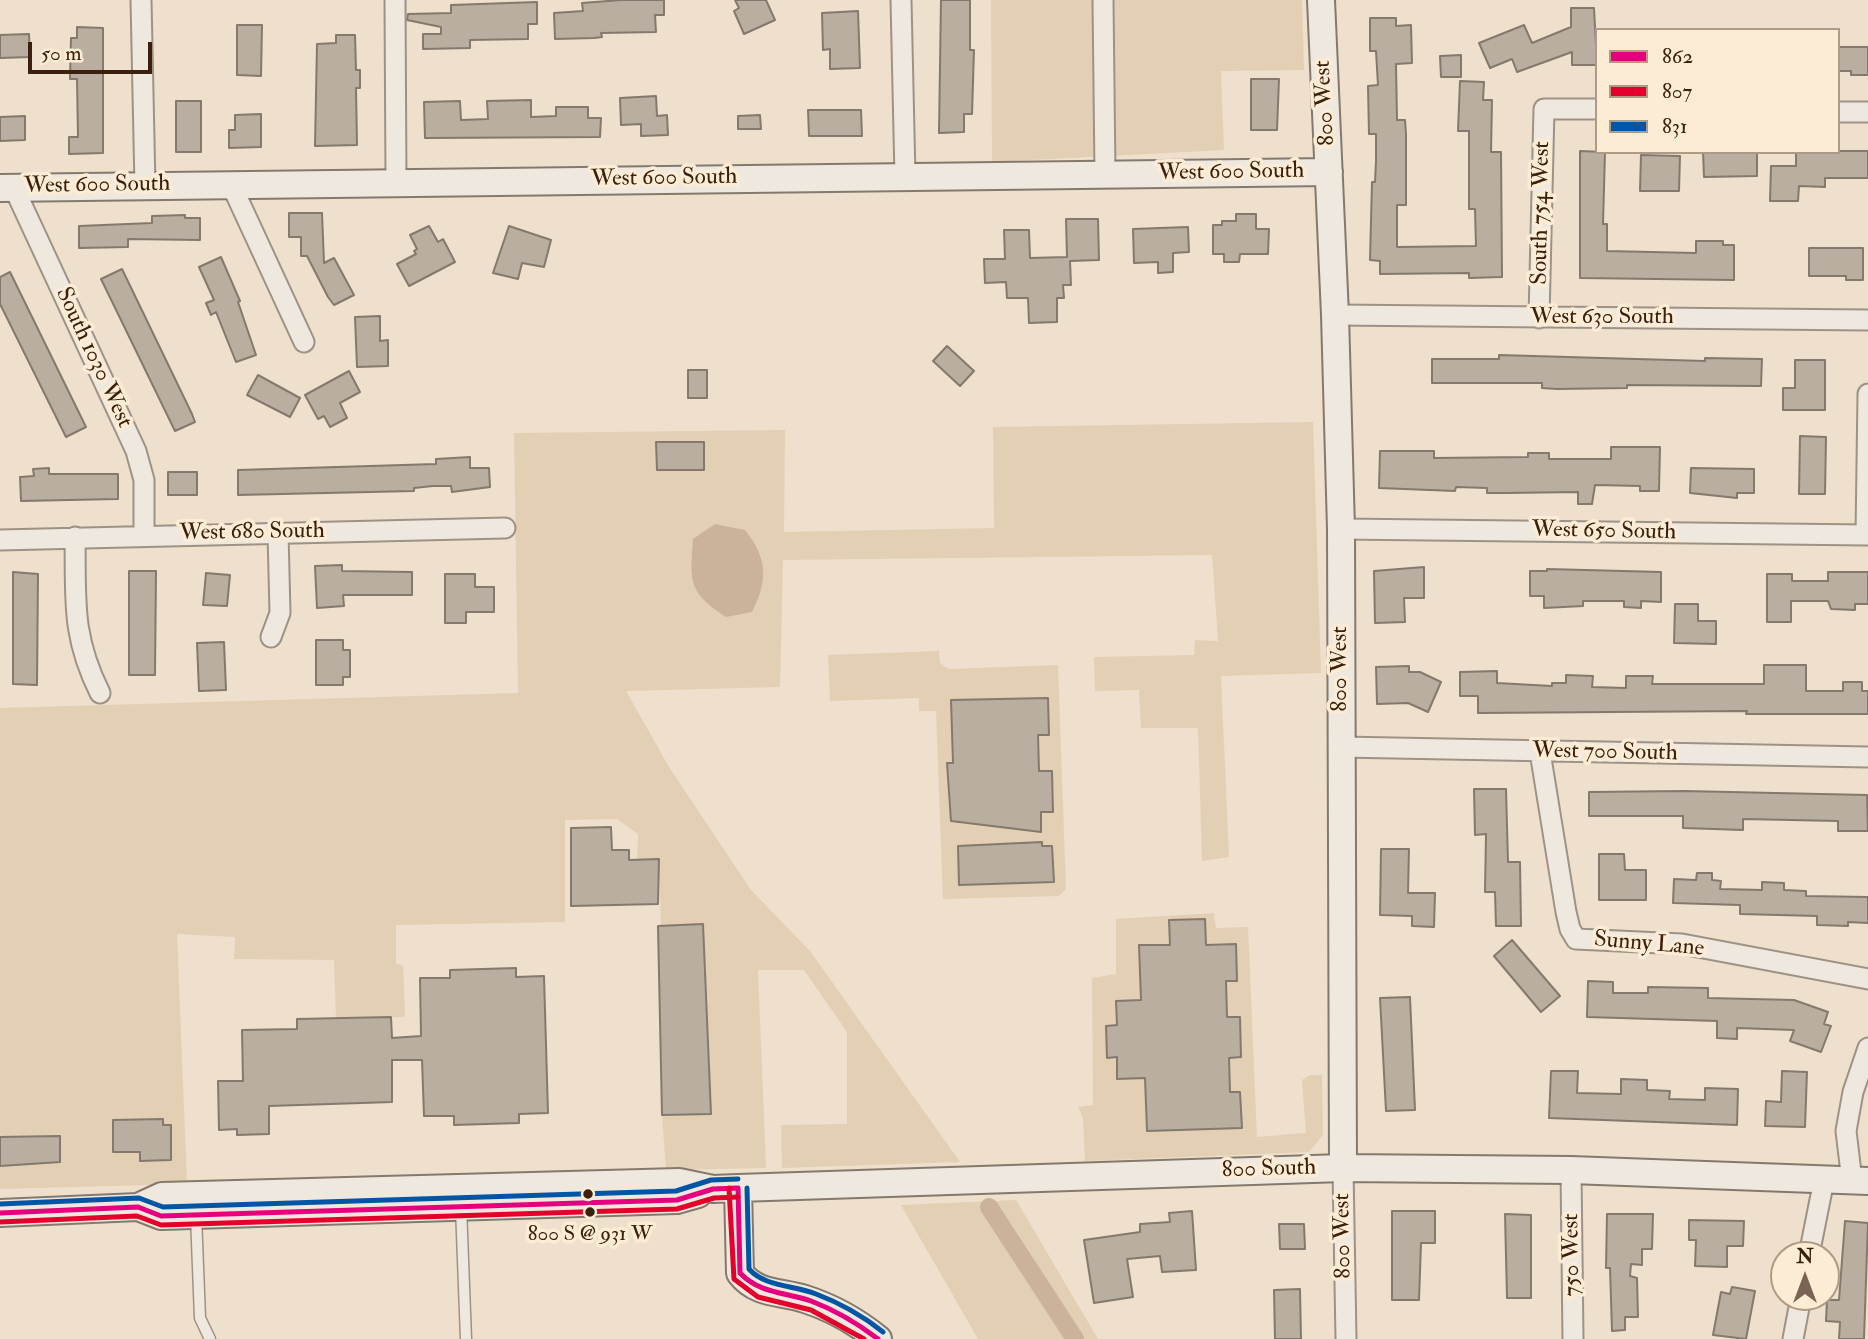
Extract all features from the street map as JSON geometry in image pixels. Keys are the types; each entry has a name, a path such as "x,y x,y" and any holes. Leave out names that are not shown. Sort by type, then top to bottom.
{"street":[{"path":"141,0 145,186"},
{"path":"395,0 396,182"},
{"path":"901,0 905,176"},
{"path":"1103,0 1105,174"},
{"name":"800 West","path":"1321,0 1341,529 1346,1339"},
{"name":"South 754 West","path":"1539,318 1544,109 1595,110"},
{"path":"1840,112 1868,113"},
{"name":"West 600 South","path":"7,188 1329,172"},
{"path":"230,184 304,342"},
{"name":"South 1030 West","path":"7,188 136,451 144,480 144,535"},
{"name":"West 630 South","path":"1335,315 1868,320"},
{"path":"1867,535 1868,394"},
{"name":"West 680 South","path":"0,540 505,528"},
{"name":"West 650 South","path":"1341,529 1867,535"},
{"path":"271,637 280,613 278,533"},
{"path":"75,537 77,632 84,660 100,693"},
{"name":"West 700 South","path":"1341,747 1868,757"},
{"name":"Sunny Lane","path":"1540,752 1566,912 1570,929 1576,939 1682,944 1868,979"},
{"path":"1860,1181 1846,1131 1853,1092 1868,1048"},
{"name":"800 South","path":"0,1213 138,1207 162,1196 524,1195 679,1182 725,1189 1343,1168 1571,1170 1860,1181"},
{"name":"750 West","path":"1571,1170 1573,1339"},
{"path":"1812,1241 1824,1180"},
{"path":"725,1189 740,1273 749,1284 763,1291 805,1299 847,1318 878,1339"},
{"path":"196,1214 207,1205 244,1203 252,1194"},
{"name":"800 South","path":"138,1207 161,1216 461,1207 524,1195"},
{"path":"1793,1339 1798,1311"}],"lane":[{"path":"461,1207 466,1339"},
{"path":"196,1214 200,1318 210,1339"}],"shaded area":[{"path":"991,0 1302,0 1304,70 1221,71 1224,150 992,162"},
{"path":"1313,422 1321,673 1221,676 1229,857 1202,861 1198,728 1141,728 1139,690 1095,691 1094,657 1194,655 1195,640 1218,641 1212,555 783,560 780,687 626,691 669,767 751,890 810,951 960,1162 782,1168 781,1125 847,1124 847,1032 804,970 758,970 766,1168 666,1170 662,1115 711,1114 703,925 661,926 659,859 637,859 638,834 617,819 565,820 565,922 396,925 396,964 403,965 405,1017 336,1018 334,960 234,959 235,937 177,934 187,1184 0,1189 0,708 518,693 514,433 785,430 784,532 994,528 993,427"},
{"path":"715,524 745,530 762,560 763,580 752,612 726,617 704,600 694,585 693,539"},
{"path":"939,651 940,663 949,669 1058,665 1066,889 1059,896 943,899 936,711 919,711 919,698 830,701 828,655"},
{"path":"1214,913 1216,928 1248,927 1257,1137 1306,1133 1302,1080 1310,1075 1322,1075 1323,1135 1309,1152 1085,1161 1083,1118 1078,1107 1093,1105 1092,978 1116,974 1116,919"},
{"path":"1016,1200 1098,1339 978,1339 901,1205"}],"building":[{"path":"664,0 664,15 655,15 656,32 601,33 602,37 555,39 554,13 583,11 582,3"},
{"path":"735,0 766,0 775,20 744,34 734,11 739,8"},
{"path":"941,0 970,0 970,50 974,50 972,114 964,114 964,132 939,133"},
{"path":"537,2 537,24 528,24 528,39 470,40 470,48 423,49 423,34 441,34 441,27 407,20 408,14 451,13 451,5"},
{"path":"1571,8 1594,8 1595,65 1572,65 1572,52 1517,72 1512,59 1490,68 1479,43 1524,25 1532,43 1571,27"},
{"path":"858,11 860,68 830,69 830,49 823,50 822,13"},
{"path":"1370,18 1396,18 1396,26 1411,25 1412,63 1396,64 1397,120 1405,120 1406,134 1406,205 1397,205 1397,247 1476,246 1475,209 1469,209 1469,131 1458,131 1460,81 1484,82 1483,100 1492,100 1491,152 1501,152 1502,277 1469,278 1469,273 1380,274 1380,261 1370,260 1376,134 1369,134 1368,86 1378,85 1376,51 1370,51"},
{"path":"237,25 262,25 261,76 237,75"},
{"path":"77,27 103,28 103,153 69,154 69,137 78,137 77,79 70,79 71,38 77,38"},
{"path":"29,34 30,57 0,58 0,35"},
{"path":"336,35 355,35 356,70 360,70 360,88 356,88 357,145 315,146 317,44 336,43"},
{"path":"1840,47 1868,47 1868,75 1851,75 1851,71 1840,71"},
{"path":"1461,55 1461,77 1441,77 1440,56"},
{"path":"1251,79 1279,79 1277,130 1251,130"},
{"path":"656,96 657,116 667,115 668,135 641,136 641,124 621,125 620,98"},
{"path":"531,100 531,117 556,116 556,107 588,107 588,118 601,118 600,137 425,138 424,102 460,101 461,120 488,119 487,101"},
{"path":"176,101 201,101 201,152 176,152"},
{"path":"808,110 861,110 862,136 809,136"},
{"path":"261,114 261,147 229,148 229,130 235,130 235,115"},
{"path":"760,115 761,129 738,129 738,116"},
{"path":"25,116 25,140 0,141 0,117"},
{"path":"1580,151 1605,154 1603,224 1607,224 1607,251 1696,253 1696,241 1723,241 1723,245 1734,245 1734,280 1580,278"},
{"path":"1840,151 1868,151 1868,178 1825,178 1825,187 1799,186 1798,201 1770,201 1771,166 1796,166 1796,154 1840,154"},
{"path":"1703,154 1757,154 1757,176 1704,177"},
{"path":"1641,155 1680,156 1679,191 1640,191"},
{"path":"289,213 322,213 324,263 334,258 354,295 334,305 307,256 301,256 301,237 289,237"},
{"path":"1236,214 1256,214 1256,229 1269,229 1268,254 1240,254 1239,262 1224,262 1224,254 1213,254 1213,225 1222,225 1222,221 1236,221"},
{"path":"185,215 185,218 200,218 200,240 128,239 128,247 79,248 79,226 152,223 152,216"},
{"path":"1066,219 1098,219 1099,260 1070,261 1071,285 1063,285 1064,298 1057,298 1057,322 1029,323 1028,298 1007,298 1006,282 985,283 984,259 1005,259 1004,230 1029,230 1030,258 1067,257"},
{"path":"429,226 438,242 443,239 455,262 409,286 397,264 416,254 414,251 417,249 410,235"},
{"path":"509,226 551,240 544,267 522,263 518,279 493,273"},
{"path":"1188,227 1189,252 1173,253 1173,272 1158,273 1158,262 1134,263 1133,229"},
{"path":"1809,248 1863,248 1863,280 1846,280 1846,276 1809,276"},
{"path":"221,257 240,301 238,302 256,355 236,362 216,312 211,315 206,303 214,300 199,267"},
{"path":"122,269 195,422 175,431 101,279"},
{"path":"10,272 86,427 66,437 0,304 0,277"},
{"path":"380,316 380,341 388,340 388,366 357,367 355,317"},
{"path":"947,346 974,371 960,386 933,361"},
{"path":"1499,355 1705,361 1705,358 1762,359 1761,386 1627,385 1627,388 1557,389 1542,388 1542,383 1432,383 1432,359 1499,359"},
{"path":"1795,360 1825,360 1825,410 1783,410 1783,388 1795,388"},
{"path":"688,370 707,370 707,398 688,398"},
{"path":"349,371 360,392 340,403 347,418 330,427 324,416 318,419 305,395"},
{"path":"258,375 300,398 290,417 247,395"},
{"path":"1800,436 1826,437 1825,494 1799,494"},
{"path":"656,442 704,442 704,470 657,470"},
{"path":"1611,447 1660,447 1659,491 1640,491 1640,486 1595,485 1592,504 1578,504 1578,492 1487,493 1487,488 1456,487 1455,491 1379,488 1380,451 1434,451 1434,458 1528,457 1528,453 1549,453 1549,459 1611,459"},
{"path":"470,457 470,468 489,468 490,487 452,492 451,486 433,486 414,488 414,491 238,495 238,470 436,464 436,459"},
{"path":"49,468 49,474 118,474 118,499 21,501 20,477 34,476 33,469"},
{"path":"1691,468 1754,469 1754,493 1737,493 1737,498 1690,493"},
{"path":"168,472 197,472 197,495 168,495"},
{"path":"342,565 342,571 412,572 412,595 343,595 344,606 317,608 315,566"},
{"path":"1424,567 1424,598 1404,598 1405,622 1375,623 1374,571"},
{"path":"1547,569 1661,572 1661,602 1641,601 1641,608 1624,607 1624,601 1583,601 1583,606 1544,608 1544,596 1530,596 1530,571"},
{"path":"129,571 156,571 155,675 129,675"},
{"path":"13,572 38,574 37,685 13,684"},
{"path":"1828,572 1868,572 1868,604 1855,604 1855,610 1831,609 1828,601 1791,601 1791,622 1767,622 1767,574 1792,574 1792,581 1828,581"},
{"path":"206,573 230,575 227,606 203,605"},
{"path":"445,574 475,574 475,587 494,587 494,612 466,612 466,623 445,623"},
{"path":"1675,604 1698,604 1698,621 1716,621 1716,644 1674,643"},
{"path":"316,640 343,640 343,650 350,650 350,677 343,677 343,685 316,685"},
{"path":"224,642 226,690 199,691 197,643"},
{"path":"1764,665 1806,665 1806,691 1843,691 1843,682 1862,682 1862,691 1868,691 1868,714 1746,714 1747,711 1478,713 1478,696 1460,696 1460,672 1497,671 1497,683 1552,686 1552,683 1566,683 1566,675 1593,676 1592,687 1626,688 1626,676 1653,676 1652,684 1764,684"},
{"path":"1409,666 1409,672 1420,672 1441,682 1428,712 1408,703 1377,704 1376,667"},
{"path":"1048,698 1049,735 1038,735 1039,771 1052,771 1053,812 1041,812 1041,832 951,821 947,763 953,763 951,700"},
{"path":"1474,789 1506,789 1508,862 1520,862 1521,926 1496,926 1495,892 1485,892 1486,834 1475,835"},
{"path":"1589,792 1867,795 1868,831 1838,831 1838,821 1743,819 1743,830 1683,828 1683,816 1589,816"},
{"path":"611,827 612,850 629,850 629,860 659,859 658,904 571,906 571,828"},
{"path":"1042,842 1042,846 1052,846 1054,882 959,885 958,846"},
{"path":"1381,849 1409,849 1408,893 1435,893 1434,927 1412,926 1412,916 1380,915"},
{"path":"1599,854 1624,854 1625,870 1646,870 1646,900 1599,900"},
{"path":"1697,873 1712,873 1712,880 1721,881 1720,889 1762,890 1762,882 1784,883 1784,890 1806,891 1806,896 1868,897 1868,923 1848,922 1848,926 1817,925 1817,916 1740,914 1740,905 1673,903 1674,879 1696,880"},
{"path":"1205,919 1206,945 1236,944 1237,981 1226,981 1227,1017 1240,1017 1241,1057 1229,1058 1230,1092 1240,1092 1242,1128 1147,1131 1145,1078 1117,1079 1117,1057 1107,1058 1106,1026 1117,1025 1116,1001 1141,1000 1139,945 1170,945 1169,920"},
{"path":"703,924 711,1114 662,1115 658,926"},
{"path":"1512,940 1560,996 1541,1012 1494,956"},
{"path":"516,968 516,977 544,976 548,1113 519,1114 519,1123 454,1125 454,1116 424,1116 422,1060 392,1060 392,1102 269,1106 269,1134 237,1135 237,1129 219,1130 218,1081 243,1081 242,1030 297,1029 297,1019 391,1017 392,1038 421,1036 420,978 450,978 450,970"},
{"path":"1588,981 1613,982 1613,993 1648,993 1648,987 1708,988 1708,998 1794,1000 1828,1012 1824,1024 1831,1026 1821,1052 1790,1041 1794,1030 1737,1028 1737,1039 1717,1038 1717,1021 1587,1017"},
{"path":"1410,997 1415,1110 1386,1111 1380,998"},
{"path":"1551,1071 1578,1071 1577,1093 1621,1094 1621,1079 1647,1080 1647,1090 1670,1091 1669,1099 1705,1100 1705,1088 1738,1089 1737,1125 1549,1118"},
{"path":"1782,1071 1807,1072 1805,1127 1765,1126 1766,1101 1781,1102"},
{"path":"163,1119 163,1125 171,1125 171,1160 140,1161 140,1152 113,1152 113,1120"},
{"path":"60,1136 60,1162 0,1166 0,1137"},
{"path":"1192,1211 1196,1270 1162,1272 1160,1256 1127,1259 1133,1297 1094,1303 1084,1240 1140,1232 1140,1224 1170,1222 1169,1213"},
{"path":"1392,1211 1435,1211 1435,1243 1421,1243 1419,1300 1392,1300"},
{"path":"1505,1214 1531,1215 1531,1298 1507,1298"},
{"path":"1607,1214 1653,1214 1652,1249 1642,1249 1642,1265 1631,1264 1630,1276 1637,1278 1638,1317 1625,1317 1625,1330 1612,1331 1610,1268 1606,1268"},
{"path":"1689,1220 1744,1221 1743,1246 1727,1246 1727,1267 1695,1266 1696,1240 1689,1240"},
{"path":"1845,1221 1868,1223 1864,1339 1839,1339 1840,1322 1826,1321 1826,1311 1840,1311"},
{"path":"1279,1224 1304,1224 1305,1249 1280,1249"},
{"path":"1732,1287 1755,1291 1746,1339 1713,1335 1721,1292 1730,1294"},
{"path":"1300,1289 1301,1339 1275,1339 1274,1290"}],"waterway":[{"path":"989,1207 1075,1339"}],"transit line":[{"name":"831","path":"0,1204 139,1198 163,1207 676,1191 711,1180 738,1179"},
{"name":"807","path":"729,1188 734,1279 758,1297 811,1310 864,1339"},
{"name":"862","path":"738,1188 740,1273 764,1289 829,1308 878,1339"},
{"name":"862","path":"0,1213 138,1207 161,1216 677,1200 713,1189 738,1188"},
{"name":"831","path":"747,1188 749,1269 763,1279 834,1301 883,1332"},
{"name":"807","path":"0,1222 137,1216 161,1225 677,1209 714,1198 738,1197"}],"place":[{"name":"800 S @ 931 W","path":"590,1212"}]}
